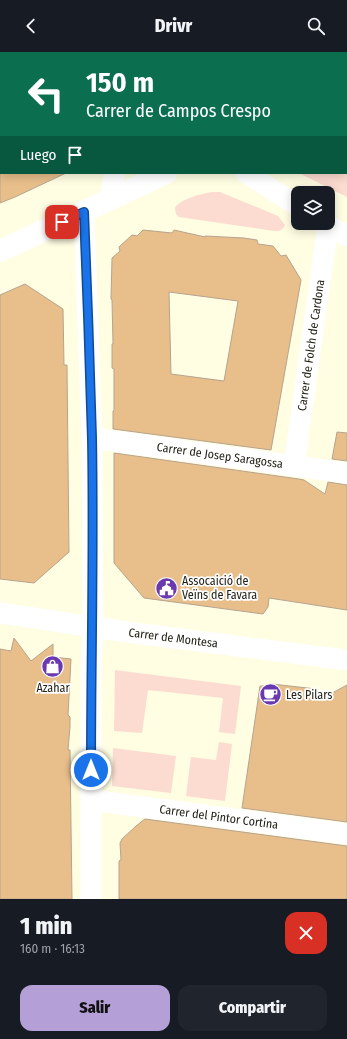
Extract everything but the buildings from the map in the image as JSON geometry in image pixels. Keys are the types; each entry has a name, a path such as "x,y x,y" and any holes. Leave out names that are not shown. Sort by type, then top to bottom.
{"street":[{"path":"109,200 115,174"},
{"path":"0,251 164,174"},
{"path":"248,174 291,202"},
{"path":"84,212 92,438 93,627 91,665 91,899"},
{"path":"335,229 347,236"},
{"name":"Carrer de Folch de Cardona","path":"294,466 325,230"},
{"name":"Carrer de Josep Saragossa","path":"92,438 347,473"},
{"name":"Carrer de Montesa","path":"0,613 93,627 347,660"},
{"name":"Carrer del Pintor Cortina","path":"91,800 347,834"}],"shaded area":[{"path":"301,174 347,174 347,197 335,191 335,186 325,186"},
{"path":"220,192 278,216 285,225 281,230 274,231 179,217 176,214 175,208 177,205 187,199 206,193"},
{"path":"115,670 241,686 235,734 219,732 223,698 148,690 142,733 114,731"},
{"path":"219,742 232,744 225,801 186,796 191,757 216,760"},
{"path":"113,748 176,756 171,793 112,786"}],"place":[{"name":"Assocaició de Veïns de Favara","path":"167,588"},
{"name":"Azahar","path":"53,667"},
{"name":"Les Pilars","path":"271,695"}],"route":[{"path":"62,222 84,212 92,438 93,627 91,665 91,770"}]}
